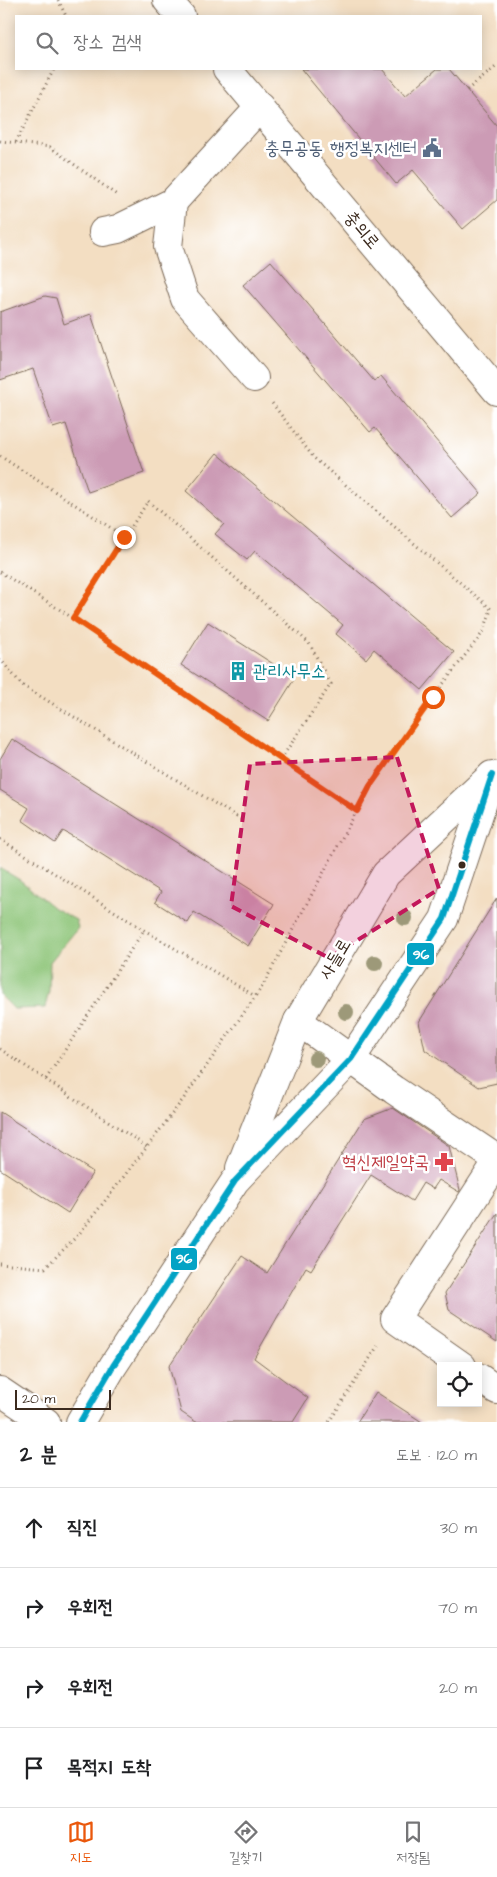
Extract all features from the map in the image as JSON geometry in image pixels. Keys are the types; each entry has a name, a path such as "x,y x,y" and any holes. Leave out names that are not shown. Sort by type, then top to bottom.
{"street":[{"path":"167,0 180,15"},
{"name":"충의로","path":"227,70 260,107 497,391"},
{"path":"103,232 118,228 173,202 260,107"},
{"path":"173,202 168,247 185,299 254,378"},
{"name":"사들로","path":"235,1181 298,1021 386,874 495,772"},
{"name":"사들로","path":"80,1422 113,1366 235,1181 351,1059 444,920 495,772"},
{"path":"298,1021 497,1161 395,1319 456,1362"},
{"path":"482,1380 497,1390"},
{"path":"0,1391 46,1422"}],"path":[{"path":"58,0 66,15"},
{"path":"468,90 497,66"},
{"path":"16,142 53,70"},
{"path":"0,141 50,147 144,216"},
{"path":"0,1264 45,1268 79,1234 184,1098 262,987 370,786 433,697 484,631 491,609 314,458 254,378"},
{"path":"0,456 124,537"},
{"path":"73,618 148,501 309,643 331,684 281,759"},
{"path":"0,572 73,618 357,811"},
{"path":"0,659 22,685 242,820"},
{"path":"0,839 144,930 255,996"},
{"path":"46,1079 144,930"},
{"path":"0,1049 147,1147"},
{"path":"329,1422 395,1319"}],"highlighted area":[{"path":"397,757 439,889 329,958 231,906 250,764"}],"green space":[{"path":"0,868 20,880 54,908 76,920 78,928 50,962 49,991 45,1008 14,1009 0,995"}],"building":[{"name":"충무공동 행정복지센터","path":"302,70 383,70 405,96 436,70 450,70 497,126 497,200 463,229 413,170 396,184"},
{"path":"271,261 374,381 381,376 481,493 452,518 375,428 370,432 243,285"},
{"path":"45,296 56,298 64,324 91,314 144,473 88,492 66,424 53,428 33,369 0,380 0,312"},
{"path":"217,453 454,652 422,690 374,649 366,659 336,634 343,625 255,551 247,560 215,534 224,524 186,491"},
{"name":"관리사무소","path":"208,622 295,678 268,721 181,665"},
{"path":"12,739 274,904 248,946 194,912 188,923 155,902 161,892 63,831 55,843 22,820 29,808 0,790 0,759"},
{"path":"497,898 497,1083 479,1087 425,1050 419,1022"},
{"path":"393,1108 449,1146 459,1192 439,1180 433,1189 423,1183 412,1201 371,1175 311,1270 306,1267 254,1358 308,1398 293,1422 196,1422 181,1412 169,1366 242,1256 267,1273 364,1119"},
{"path":"0,1112 93,1172 68,1213 0,1169"},
{"path":"497,1213 497,1342 449,1310 445,1293"},
{"path":"376,1392 422,1422 357,1422"}],"transit line":[{"name":"96","path":"80,1422 113,1366 235,1181 351,1059 444,919 492,775"}],"place":[{"name":"충무공동 행정복지센터","path":"432,148"},
{"name":"관리사무소","path":"238,671"},
{"name":"혁신제일약국","path":"444,1162"}],"route":[{"path":"124,537 73,618 357,811 370,786 433,697"}]}
